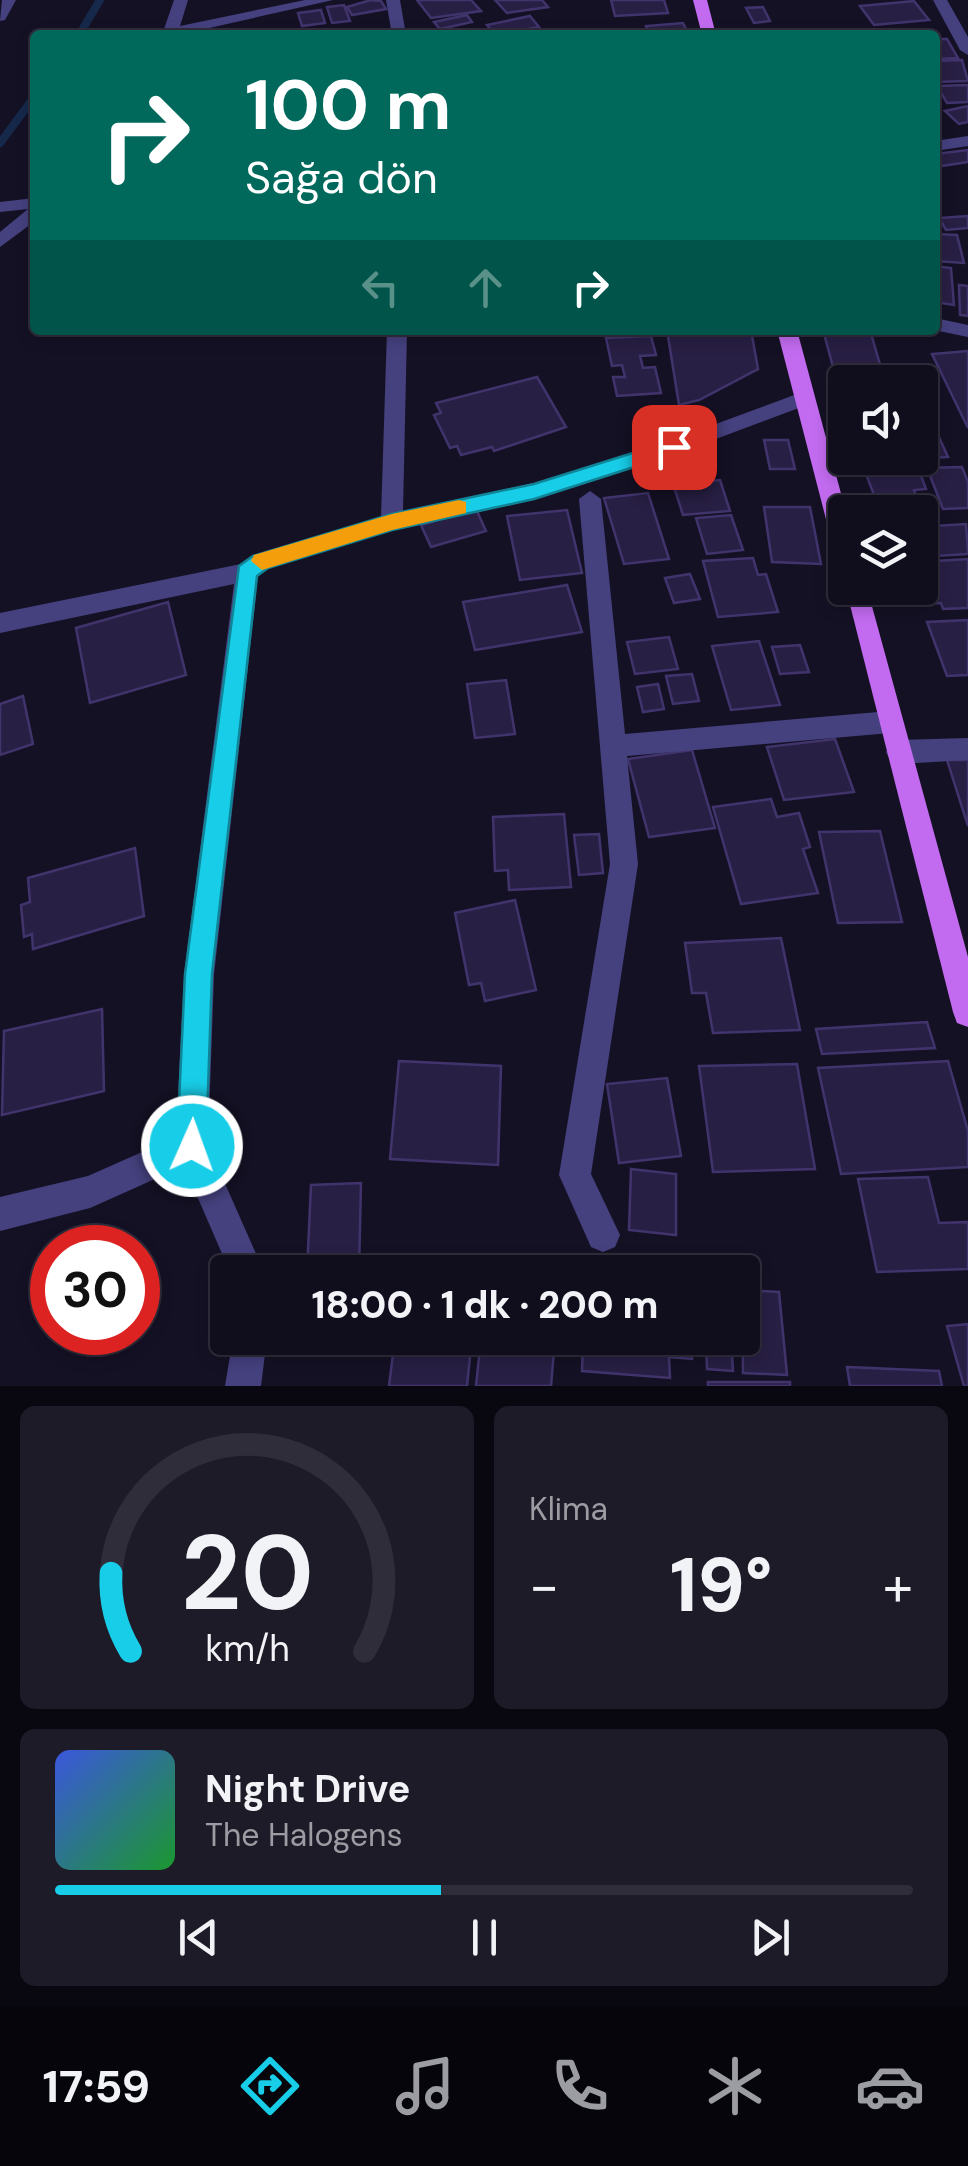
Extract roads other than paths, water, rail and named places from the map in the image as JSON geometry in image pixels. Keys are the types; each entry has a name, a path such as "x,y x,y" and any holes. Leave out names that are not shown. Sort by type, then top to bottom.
{"main road":[{"path":"700,0 708,30"},
{"path":"788,335 831,495"},
{"path":"859,605 968,1012"}],"street":[{"path":"0,17 9,0"},
{"path":"171,30 182,0"},
{"path":"188,30 326,0"},
{"path":"393,0 398,30"},
{"path":"940,0 965,41"},
{"path":"940,145 968,141"},
{"path":"0,241 30,216"},
{"path":"940,325 968,331"},
{"path":"392,522 397,335"},
{"path":"0,623 247,572 261,562 392,522 534,491 674,447 805,398"},
{"path":"590,499 624,864 576,1175 603,1235"},
{"path":"240,1255 192,1146 198,974 247,572"},
{"path":"613,746 890,722"},
{"path":"900,752 968,749"},
{"path":"0,1214 90,1192 192,1146"},
{"path":"243,1386 248,1355"}],"waterway":[{"path":"82,30 100,0"},
{"path":"0,143 30,103"}]}
